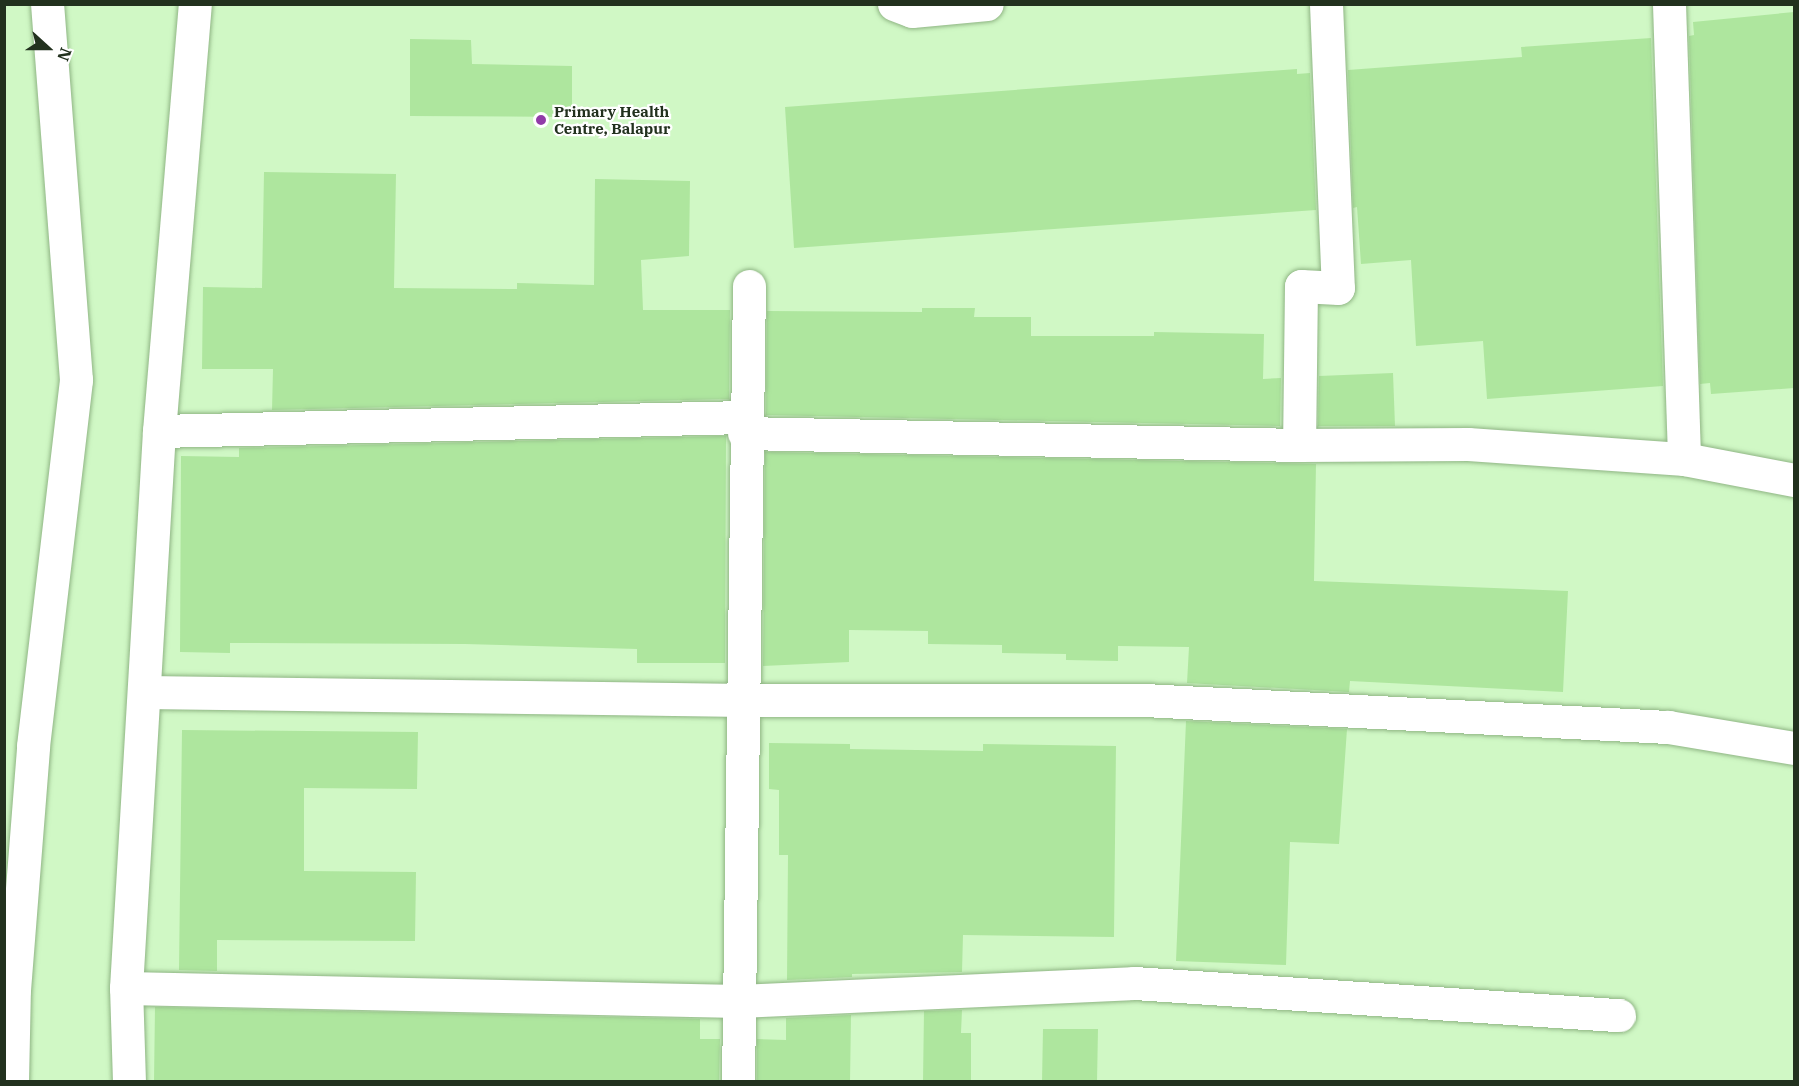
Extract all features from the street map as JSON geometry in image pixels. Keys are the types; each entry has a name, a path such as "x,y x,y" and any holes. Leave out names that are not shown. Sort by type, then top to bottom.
{"street":[{"path":"12,1082 14,990 33,746 76,380 47,4"},
{"path":"129,1082 126,988 159,431 195,4"},
{"path":"894,4 912,10 987,4"},
{"path":"1299,445 1301,286 1338,288 1326,4"},
{"path":"1669,4 1684,459"},
{"path":"738,1082 744,700 745,425 749,286"},
{"path":"159,431 745,425 1299,445 1468,444 1684,459 1794,480"},
{"path":"145,692 744,700 1144,700 1668,727 1794,748"},
{"path":"126,988 739,1002 1134,984 1619,1015"}],"building":[{"path":"1794,12 1794,388 1711,394 1710,383 1700,384 1689,36 1694,35 1693,22"},
{"path":"1651,38 1663,386 1487,399 1483,341 1416,346 1411,260 1361,264 1357,207 1353,208 1348,70 1522,57 1521,47"},
{"path":"410,39 471,40 472,64 572,66 572,117 410,116"},
{"path":"1297,69 1297,74 1310,73 1316,210 794,248 785,107"},
{"path":"264,172 396,174 394,288 517,289 517,283 594,285 595,179 690,181 689,256 641,260 643,310 730,310 729,399 272,410 273,369 202,369 203,287 262,288"},
{"path":"922,308 975,308 974,317 1031,317 1031,336 1154,336 1154,332 1264,334 1263,379 1281,378 1280,426 766,415 767,311 922,312"},
{"path":"1393,373 1395,426 1318,426 1319,376"},
{"path":"726,436 725,663 637,663 637,649 465,644 230,643 230,653 180,652 181,456 239,457 239,448"},
{"path":"765,452 1316,464 1314,581 1568,591 1563,692 1350,681 1349,692 1187,683 1189,647 1118,646 1118,661 1066,660 1066,654 1002,653 1002,645 928,644 928,631 849,630 849,662 763,666"},
{"path":"1186,721 1347,729 1339,844 1290,842 1286,965 1176,961"},
{"path":"182,730 418,732 417,789 304,788 304,871 416,872 415,941 217,940 217,971 179,970"},
{"path":"769,743 850,744 850,749 983,751 983,744 1116,746 1114,937 963,935 962,972 852,974 852,977 787,980 788,855 779,855 779,790 769,789"},
{"path":"155,1007 700,1019 700,1039 720,1039 719,1082 154,1082"},
{"path":"962,1010 961,1033 971,1033 971,1082 923,1082 924,1011"},
{"path":"851,1015 850,1082 757,1082 757,1039 786,1040 786,1018"},
{"path":"1043,1029 1098,1029 1097,1082 1042,1082"}],"place":[{"name":"Primary Health Centre, Balapur","path":"541,120"}]}
